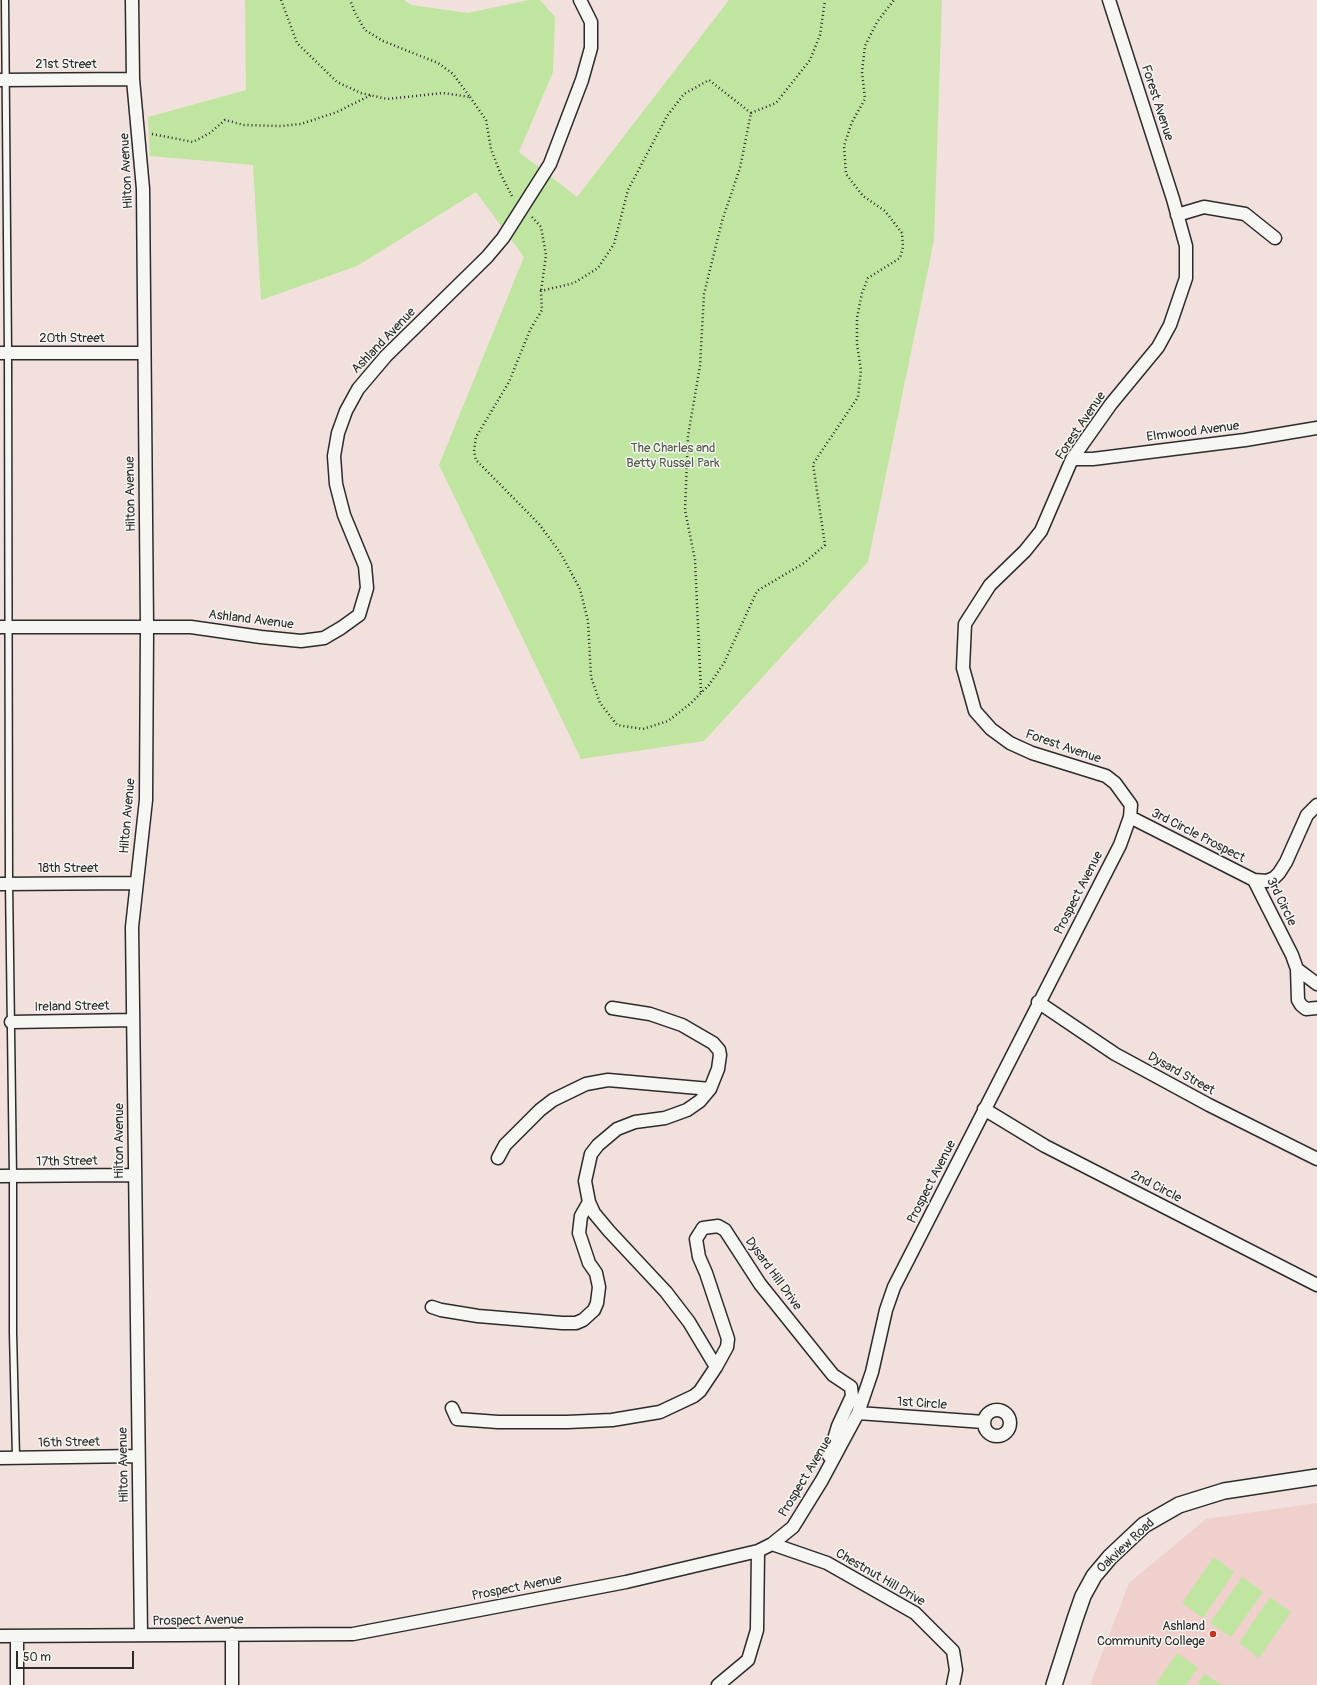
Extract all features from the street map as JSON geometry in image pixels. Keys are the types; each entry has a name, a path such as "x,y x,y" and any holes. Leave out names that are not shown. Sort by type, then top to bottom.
{"street":[{"name":"Hilton Avenue","path":"132,0 133,79 143,189 147,627 146,800 132,926 140,1635"},
{"name":"Ashland Avenue","path":"4,627 191,627 301,641 324,638 359,615 367,588 365,566 344,515 336,484 334,456 338,433 346,411 358,389 386,356 487,258 503,238 550,164 582,80 591,48 591,22 580,0"},
{"name":"Forest Avenue","path":"1109,0 1186,246 1186,278 1170,325 1158,347 1111,404 1072,459 1041,532 1026,551 990,585 965,624 963,668 975,711 991,729 1010,743 1032,753 1106,776 1115,783 1131,805 1130,817"},
{"name":"21st Street","path":"3,80 133,79"},
{"path":"1177,215 1204,207 1245,214 1274,238"},
{"name":"20th Street","path":"4,352 144,353"},
{"name":"Elmwood Avenue","path":"1072,459 1093,459 1245,440 1317,428"},
{"name":"3rd Circle","path":"1254,880 1267,881 1274,878 1279,873 1307,815 1317,805"},
{"name":"3rd Circle Prospect","path":"1130,817 1254,880"},
{"name":"Prospect Avenue","path":"0,1636 353,1634 626,1582 758,1550 772,1544 793,1527 822,1480 858,1413 872,1372 886,1310 894,1287 1038,1002 1120,844 1130,817"},
{"name":"3rd Circle","path":"1254,880 1292,955 1297,969 1298,1000 1306,1009 1317,1008"},
{"name":"18th Street","path":"4,883 136,883"},
{"path":"1297,969 1317,984"},
{"name":"Dysard Street","path":"1038,1002 1115,1054 1209,1105 1317,1159"},
{"path":"612,1008 650,1014 682,1025 713,1043 719,1050 720,1055 718,1069 710,1089 700,1101 687,1110 665,1118 635,1122 617,1129 598,1145 591,1154 585,1181 589,1202 594,1213 666,1292 689,1322 716,1368"},
{"name":"Ireland Street","path":"11,1022 133,1020"},
{"path":"498,1158 505,1145 540,1110 553,1100 586,1084 608,1080 710,1089"},
{"name":"2nd Circle","path":"984,1109 1045,1146 1317,1285"},
{"name":"17th Street","path":"0,1176 134,1176"},
{"path":"432,1307 441,1310 478,1316 546,1322 576,1323 583,1320 594,1310 597,1303 599,1287 596,1273 589,1263 579,1233 581,1216 589,1202"},
{"name":"Dysard Hill Drive","path":"452,1408 457,1419 498,1422 597,1420 660,1412 694,1396 700,1391 716,1368 728,1347 728,1339 706,1273 699,1258 696,1240 702,1228 718,1226 725,1230 760,1284 833,1374 851,1387 852,1396 838,1426 822,1480"},
{"name":"1st Circle","path":"858,1413 984,1422"},
{"name":"16th Street","path":"0,1458 138,1456"},
{"name":"Oakview Road","path":"1054,1685 1083,1596 1094,1576 1110,1557 1144,1525 1179,1504 1224,1491 1317,1477"},
{"name":"Chestnut Hill Drive","path":"772,1544 827,1563 915,1613 953,1651 956,1670 953,1685"},
{"path":"718,1685 748,1660 757,1630 758,1550"},
{"path":"232,1634 232,1685"},
{"path":"17,1636 17,1685"}],"lane":[{"path":"5,0 3,80 4,883 11,1022 13,1333 16,1457"}],"path":[{"path":"281,0 297,43 337,82 371,95 387,99 443,93 470,97 453,74 438,63 383,41 365,30 350,0"},
{"path":"751,113 776,103 810,60 820,35 825,0"},
{"path":"751,113 709,80 684,94 667,116 628,190 614,244 598,268 574,283 541,291 542,310 530,330 509,382 476,437 474,451 476,460 483,469 497,480 539,524 561,554 580,589 588,621 591,677 600,703 617,725 643,729 668,721 701,692 724,663 756,591 804,563 825,545 813,464 858,397 861,370 857,344 857,318 862,293 868,278 900,258 903,247 902,233 885,212 863,196 846,174 844,146 852,122 865,99 862,72 865,46 877,22 894,0"},
{"path":"139,132 193,142 210,133 225,120 244,125 281,126 301,124 337,112 371,95"},
{"path":"701,692 695,560 685,510 688,436 700,366 704,294 722,221 740,168 751,113"}],"shaded area":[{"name":"Ashland Community College","path":"1317,1503 1317,1685 1090,1685 1129,1583 1206,1519"}],"green space":[{"name":"The Charles and Betty Russel Park","path":"245,0 404,0 411,5 468,13 529,0 540,0 555,17 553,72 519,152 577,197 729,0 942,0 934,240 868,562 704,741 581,759 439,465 524,257 476,192 357,266 261,300 253,165 150,156 148,117 246,90"},
{"path":"1214,1557 1234,1572 1203,1618 1182,1603"},
{"path":"1242,1577 1263,1592 1231,1637 1210,1623"},
{"path":"1270,1597 1291,1612 1259,1658 1239,1643"},
{"path":"1177,1653 1198,1668 1186,1685 1155,1685"},
{"path":"1205,1674 1222,1685 1197,1685"}],"place":[{"name":"Ashland Community College","path":"1213,1634"}]}
